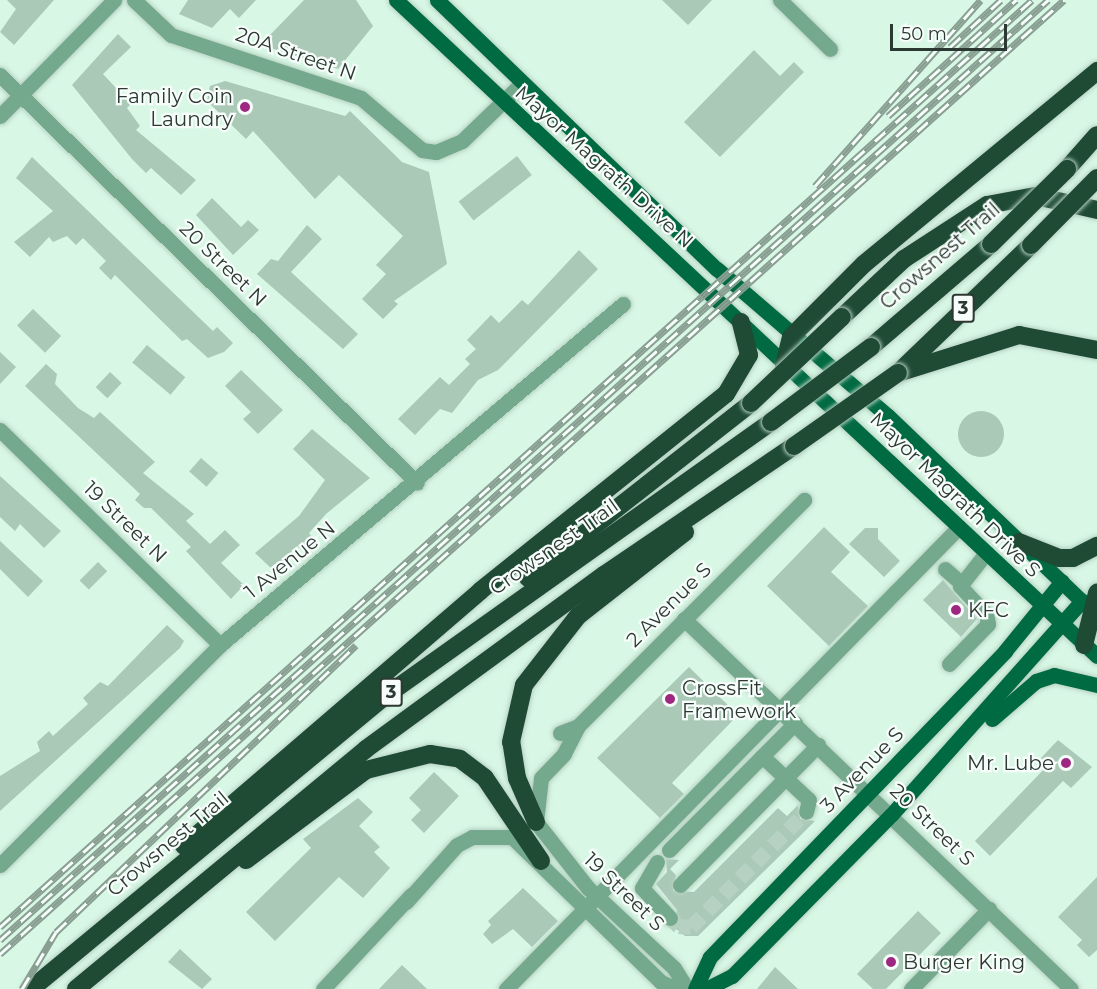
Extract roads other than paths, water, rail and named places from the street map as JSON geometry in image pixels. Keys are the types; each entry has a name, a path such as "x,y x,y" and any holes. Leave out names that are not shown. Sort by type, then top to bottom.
{"highway":[{"path":"784,365 791,337 918,216 1097,71"},
{"name":"Crowsnest Trail","path":"32,989 96,933 384,697 771,422 871,347 991,244 1066,170 1097,135"},
{"name":"3","path":"76,989 111,958 444,690 898,373 1097,178"},
{"path":"384,697 750,403 904,259 987,205 1036,196 1097,210"},
{"path":"96,933 197,833 305,739 726,394 749,355 741,322"},
{"path":"898,373 1019,335 1097,350"},
{"path":"536,822 518,778 511,742 518,701 533,668 578,615 776,459"},
{"path":"1019,542 1059,558 1073,558 1097,546"},
{"path":"1091,605 1091,650"},
{"path":"111,958 366,770 413,755 444,755 473,768 506,802 541,861"}],"main road":[{"name":"Mayor Magrath Drive N","path":"396,0 502,103 741,322 784,365"},
{"name":"Mayor Magrath Drive N","path":"437,0 791,337"},
{"name":"Mayor Magrath Drive S","path":"791,337 888,416 1019,542 1091,605"},
{"name":"Mayor Magrath Drive S","path":"784,365 959,527 1039,605 1091,650"},
{"name":"3 Avenue S","path":"695,989 710,957 1005,651 1039,605 1062,581"},
{"path":"706,989 732,976 944,760 1060,624 1091,605"},
{"path":"944,760 1036,681 1071,675 1097,685"}],"street":[{"name":"20A Street N","path":"134,0 171,35 360,98 422,150 436,152 462,141 522,83"},
{"path":"780,0 830,49"},
{"path":"0,116 107,2"},
{"name":"20 Street N","path":"0,75 417,483"},
{"name":"1 Avenue N","path":"0,865 220,645 417,483 623,304"},
{"name":"19 Street N","path":"0,430 220,645"},
{"name":"2 Avenue S","path":"560,733 578,726 804,501"},
{"path":"506,989 778,708 959,527"},
{"path":"960,582 986,553"},
{"path":"945,569 960,582 988,624 949,664"},
{"name":"20 Street S","path":"684,620 795,723 1071,989"},
{"path":"669,850 795,723"},
{"path":"536,822 541,778 564,754 578,726"},
{"path":"680,885 818,745"},
{"path":"762,756 809,800 806,812"},
{"name":"19 Street S","path":"536,822 596,896 674,968 687,989"},
{"path":"323,989 406,902 456,834"},
{"name":"19 Street S","path":"406,902 457,845 472,837 512,837 541,861 584,909 661,982 677,989"},
{"path":"657,862 642,888 670,918"},
{"path":"912,989 989,909"}],"tunnel":[{"path":"670,918 679,926 691,927 806,812"}],"railway":[{"path":"815,186 981,0"},
{"path":"950,47 1001,0"},
{"path":"888,116 1016,0"},
{"path":"0,927 1032,0"},
{"path":"0,940 1048,0"},
{"path":"0,954 1064,0"},
{"path":"22,989 56,932 356,645"}],"place":[{"name":"Family Coin Laundry","path":"245,107"},
{"name":"KFC","path":"956,610"},
{"name":"CrossFit Framework","path":"670,699"},
{"name":"Mr. Lube","path":"1066,763"},
{"name":"Burger King","path":"891,962"}]}
